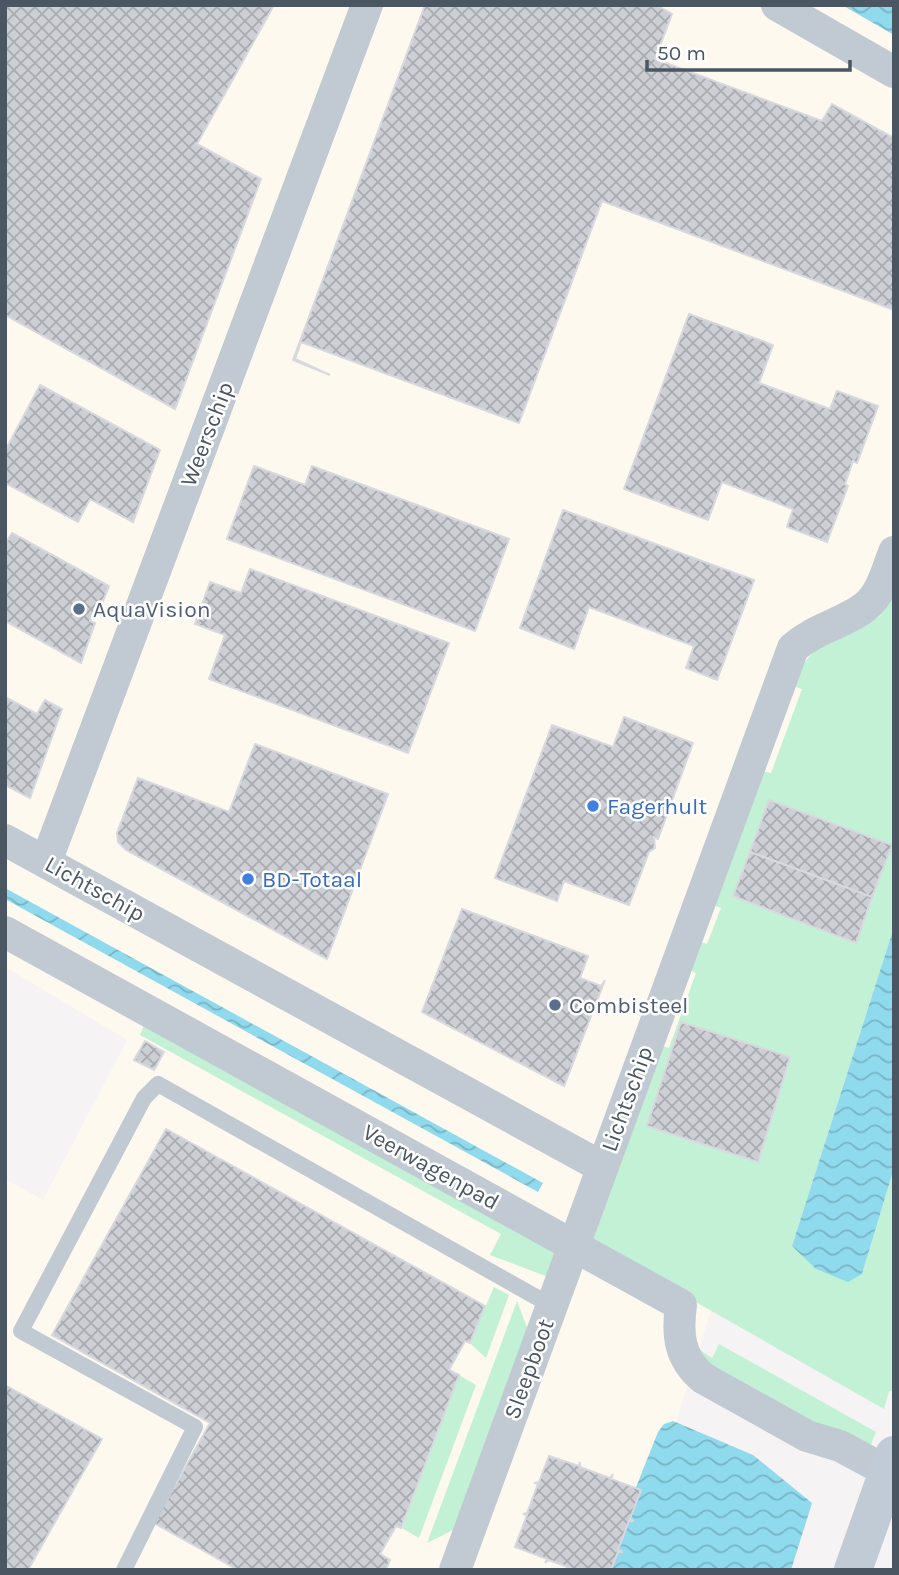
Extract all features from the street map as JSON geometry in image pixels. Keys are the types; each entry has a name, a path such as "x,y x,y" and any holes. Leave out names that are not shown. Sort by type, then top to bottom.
{"main road":[{"path":"853,1570 890,1477"}],"street":[{"name":"Weerschip","path":"46,862 367,5"},
{"path":"777,5 894,72"},
{"name":"Lichtschip","path":"5,840 602,1167 793,648 810,633 866,606 883,582 894,552"},
{"name":"Veerwagenpad","path":"5,932 681,1304 677,1330 680,1342 696,1372 807,1436 840,1446 890,1477"},
{"name":"Sleepboot","path":"455,1570 602,1167"}],"lane":[{"path":"124,1570 195,1427 22,1332 144,1098 158,1084 552,1306"}],"shaded area":[{"path":"5,5 894,5 894,872 790,1057 630,1570 5,1570 5,1179 43,1200 127,1040 5,967"}],"green space":[{"path":"894,585 894,927 792,1246 862,1274 894,1168 894,1391 889,1391 884,1409 590,1242 660,1045 669,1048 696,973 688,969 698,941 707,944 721,908 713,905 762,771 771,773 802,689 791,685 801,668 820,647 880,616"},
{"path":"146,1020 555,1252 548,1277 490,1255 501,1234 140,1035"},
{"path":"494,1287 509,1295 486,1358 470,1343"},
{"path":"517,1301 528,1330 453,1530 427,1543"},
{"path":"691,1344 712,1358 719,1344 876,1432 868,1452 714,1376"},
{"path":"459,1375 476,1385 419,1538 402,1528"}],"water":[{"path":"842,5 894,5 894,35"},
{"path":"5,888 543,1183 538,1192 5,899"},
{"path":"894,927 894,1168 862,1274 848,1282 816,1269 792,1246"},
{"path":"673,1421 753,1455 812,1503 791,1570 603,1570 658,1432 664,1424"}],"building":[{"path":"5,5 274,5 197,144 261,179 175,409 5,315"},
{"path":"425,5 656,5 672,14 655,59 822,121 832,104 894,138 894,310 602,201 519,423 301,342 295,359 330,375 293,360"},
{"path":"689,314 773,345 759,383 830,409 837,391 878,406 857,463 853,461 845,484 848,486 827,542 787,527 793,509 722,482 708,520 624,489"},
{"path":"40,385 160,450 133,522 90,499 78,522 5,483 5,451"},
{"path":"254,466 305,485 312,466 509,539 475,631 227,539"},
{"path":"563,510 754,580 717,680 686,668 694,646 589,607 574,649 520,628"},
{"path":"12,533 109,586 101,606 98,605 90,621 95,623 81,663 5,621 5,544"},
{"path":"250,569 449,643 408,753 209,679 225,635 195,624 210,582 241,593"},
{"path":"5,697 37,714 45,700 62,709 30,798 5,785"},
{"path":"624,717 693,743 658,839 654,837 655,848 649,852 629,905 564,881 557,901 495,878 552,725 613,747"},
{"path":"255,744 388,794 327,959 126,850 118,842 117,833 138,778 229,812"},
{"path":"769,800 892,845 872,897 750,852"},
{"path":"750,852 872,897 856,943 733,896"},
{"path":"462,909 588,956 580,978 601,986 605,980 564,1086 422,1012"},
{"path":"681,1022 790,1057 758,1162 647,1126"},
{"path":"145,1041 164,1052 154,1070 134,1060"},
{"path":"166,1129 485,1306 470,1343 465,1341 449,1370 459,1375 401,1528 396,1526 380,1554 390,1560 386,1570 238,1570 154,1523 210,1423 52,1335"},
{"path":"5,1385 102,1439 28,1570 5,1570"},
{"path":"549,1456 579,1466 580,1462 580,1467 610,1478 613,1474 611,1479 641,1490 630,1519 634,1521 629,1521 618,1550 623,1552 618,1552 611,1570 575,1570 549,1560 545,1563 547,1559 515,1547 527,1515 523,1514 527,1513 538,1484 534,1483 539,1482"}],"place":[{"name":"AquaVision","path":"79,609"},
{"name":"Fagerhult","path":"593,806"},
{"name":"BD-Totaal","path":"248,879"},
{"name":"Combisteel","path":"555,1005"}]}
